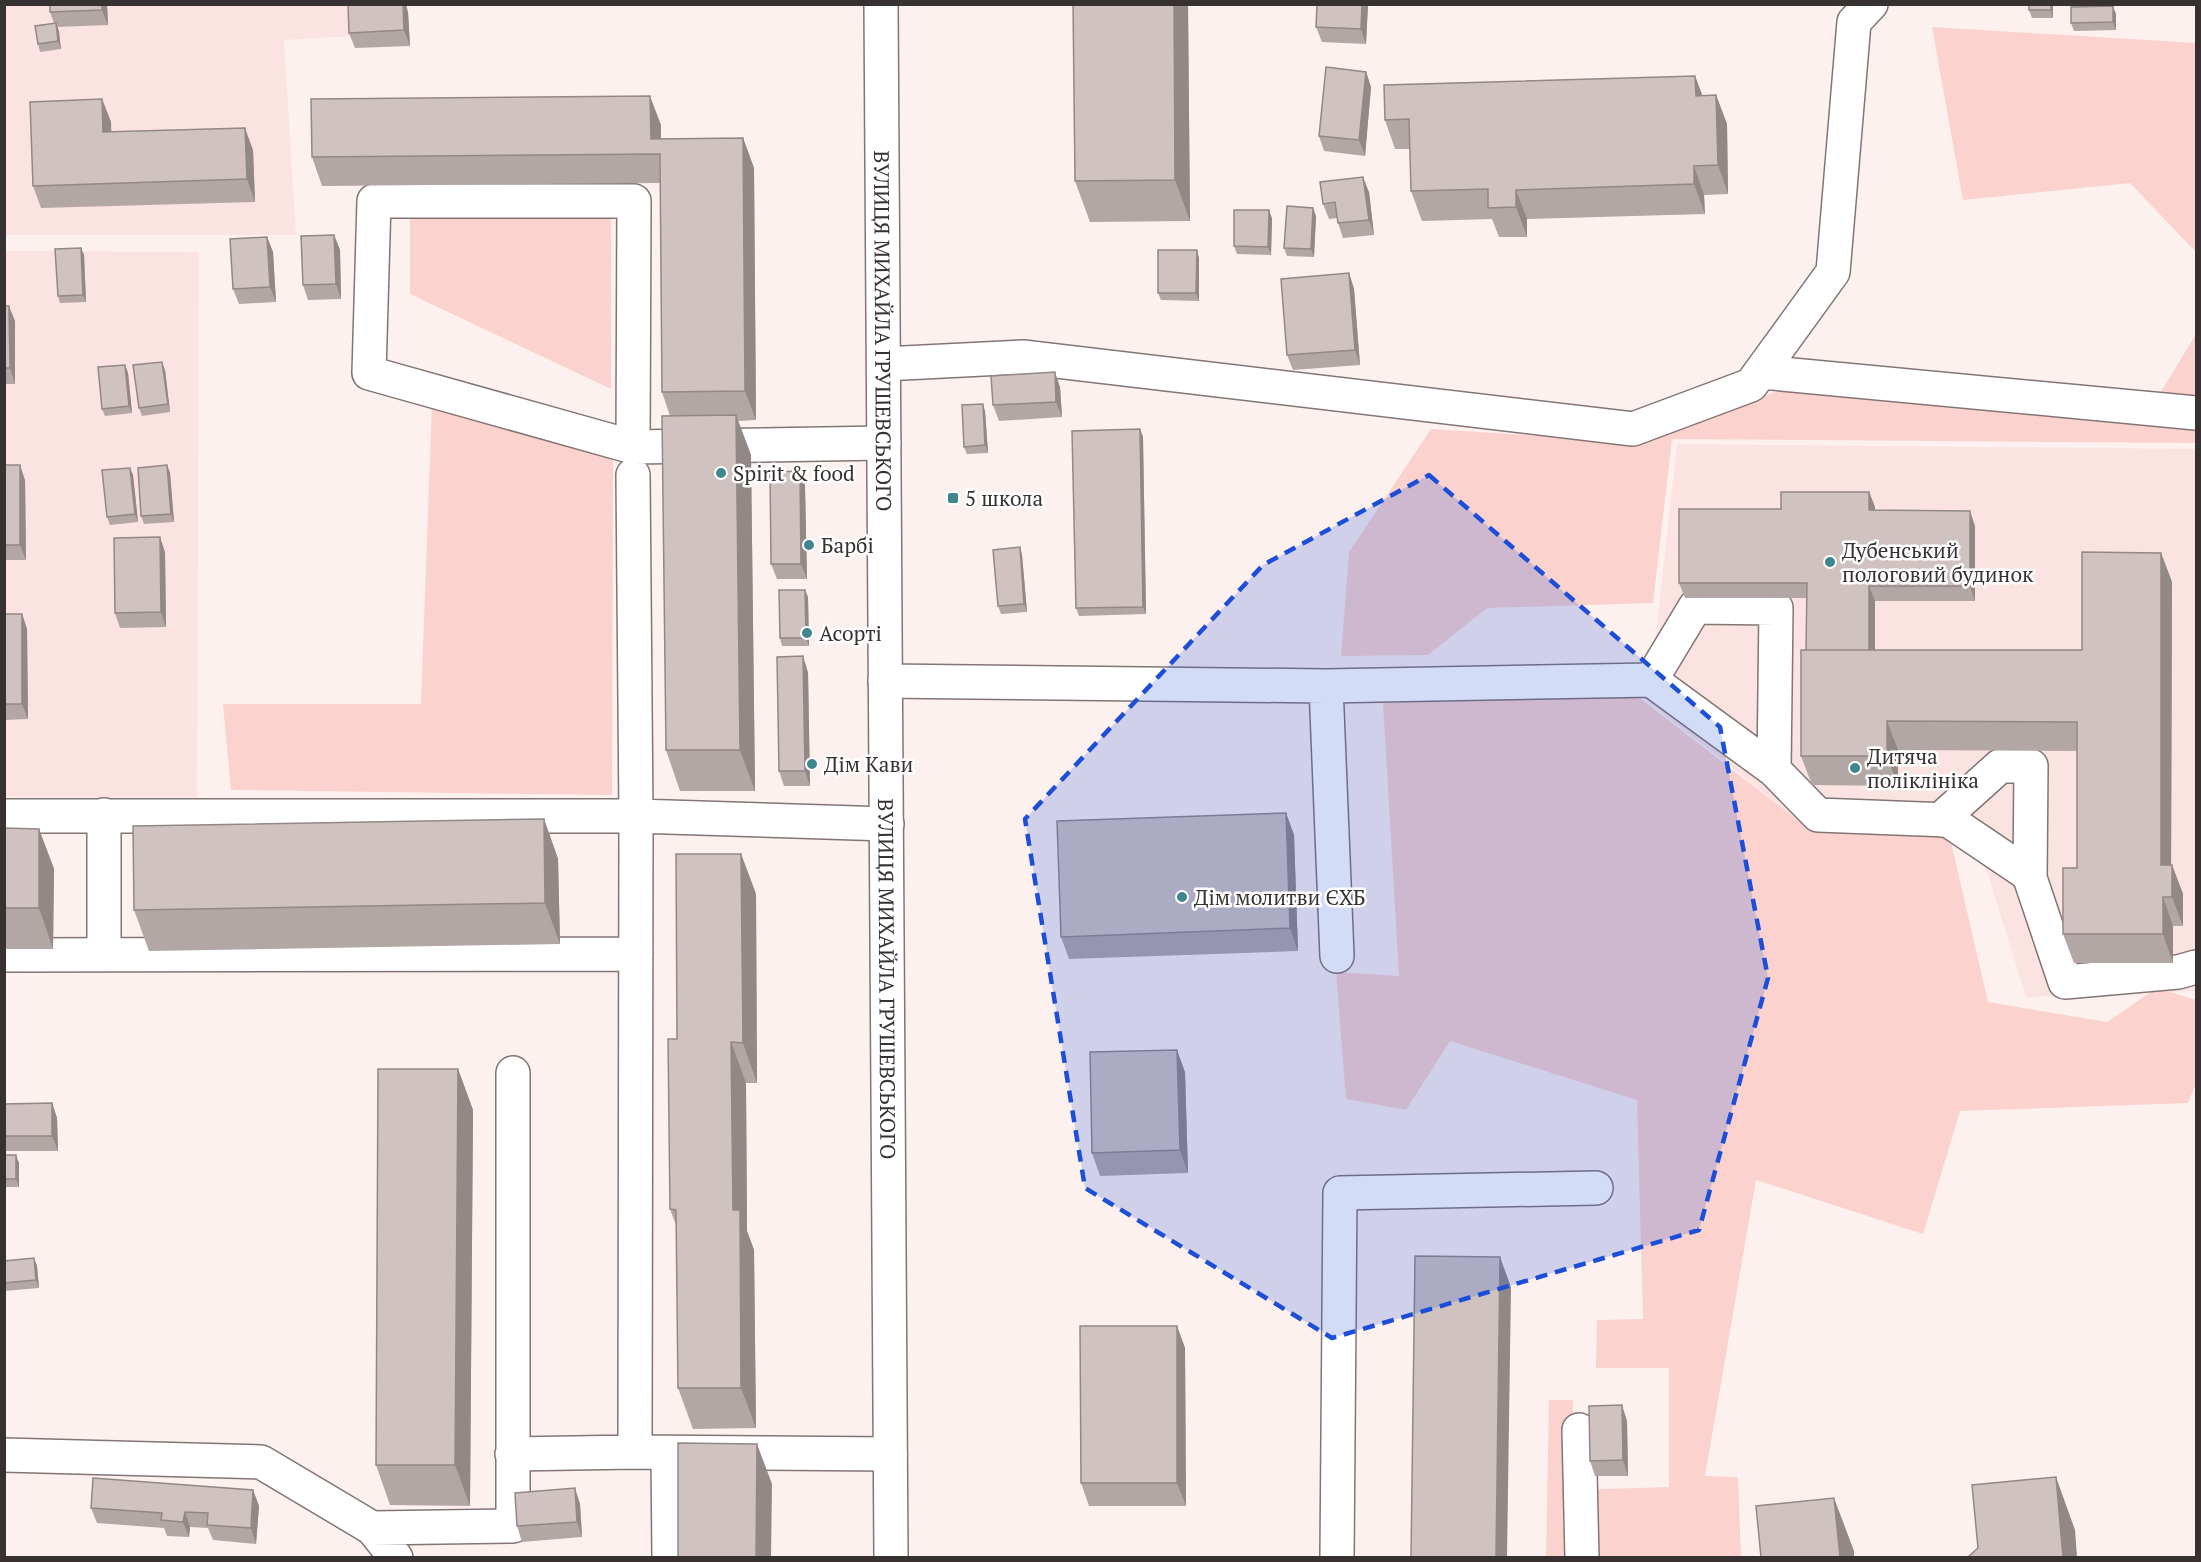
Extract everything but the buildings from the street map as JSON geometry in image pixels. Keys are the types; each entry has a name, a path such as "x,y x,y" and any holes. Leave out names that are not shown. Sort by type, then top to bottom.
{"street":[{"name":"ВУЛИЦЯ МИХАЙЛА ГРУШЕВСЬКОГО","path":"881,4 891,1557"},
{"path":"884,364 1023,357 1633,429 1751,385 1833,272 1854,22 1871,4"},
{"path":"635,1452 636,816 633,461 634,201 374,201 369,373 633,461 884,443"},
{"path":"1761,372 2196,413"},
{"path":"1651,680 1695,607 1776,608 1773,770"},
{"path":"885,681 1326,686 1651,680 1773,770 1818,815 1948,820 2025,872 2030,878"},
{"path":"1326,686 1337,956"},
{"path":"1940,820 2000,766 2031,766 2030,878 2065,982 2178,972 2196,967"},
{"path":"104,815 104,955"},
{"path":"4,816 636,816 886,824"},
{"path":"4,955 636,954"},
{"path":"372,1528 513,1526 513,1073"},
{"path":"1337,1557 1340,1193 1596,1188"},
{"path":"1579,1431 1582,1557"},
{"path":"512,1454 635,1452 890,1454"},
{"path":"668,1453 669,1557"},
{"path":"4,1455 261,1462 372,1528 396,1557"}],"highlighted area":[{"path":"1429,475 1720,727 1768,978 1699,1230 1332,1338 1085,1188 1025,819 1263,565"}],"shaded area":[{"path":"4,5 352,5 353,36 284,40 296,235 5,235"},
{"path":"1932,27 2196,43 2196,252 2130,183 1963,200"},
{"path":"611,208 611,389 410,294 410,209"},
{"path":"5,251 199,252 197,797 5,797"},
{"path":"2196,334 2196,443 1672,439 1653,603 1487,608 1428,655 1341,656 1349,552 1431,429 1634,442 1789,387 2144,420"},
{"path":"433,375 613,448 612,795 231,790 223,704 421,704"},
{"path":"1677,444 2196,449 2196,991 2026,997 1986,868 1941,825 1800,822 1647,700"},
{"path":"1637,696 1800,822 1947,825 1988,1002 2107,1022 2157,988 2196,1000 2196,1083 2188,1103 1960,1111 1923,1234 1756,1180 1705,1476 1738,1477 1741,1557 1546,1557 1549,1400 1573,1400 1573,1490 1669,1487 1669,1368 1596,1368 1597,1320 1643,1319 1637,1100 1450,1041 1406,1110 1346,1099 1336,972 1399,976 1383,703"}],"place":[{"name":"Spirit & food","path":"721,473"},
{"name":"5 школа","path":"953,498"},
{"name":"Барбі","path":"809,545"},
{"name":"Дубенський пологовий будинок","path":"1830,562"},
{"name":"Асорті","path":"807,633"},
{"name":"Дім Кави","path":"812,764"},
{"name":"Дитяча поліклініка","path":"1855,768"},
{"name":"Дім молитви ЄХБ","path":"1182,897"}]}
